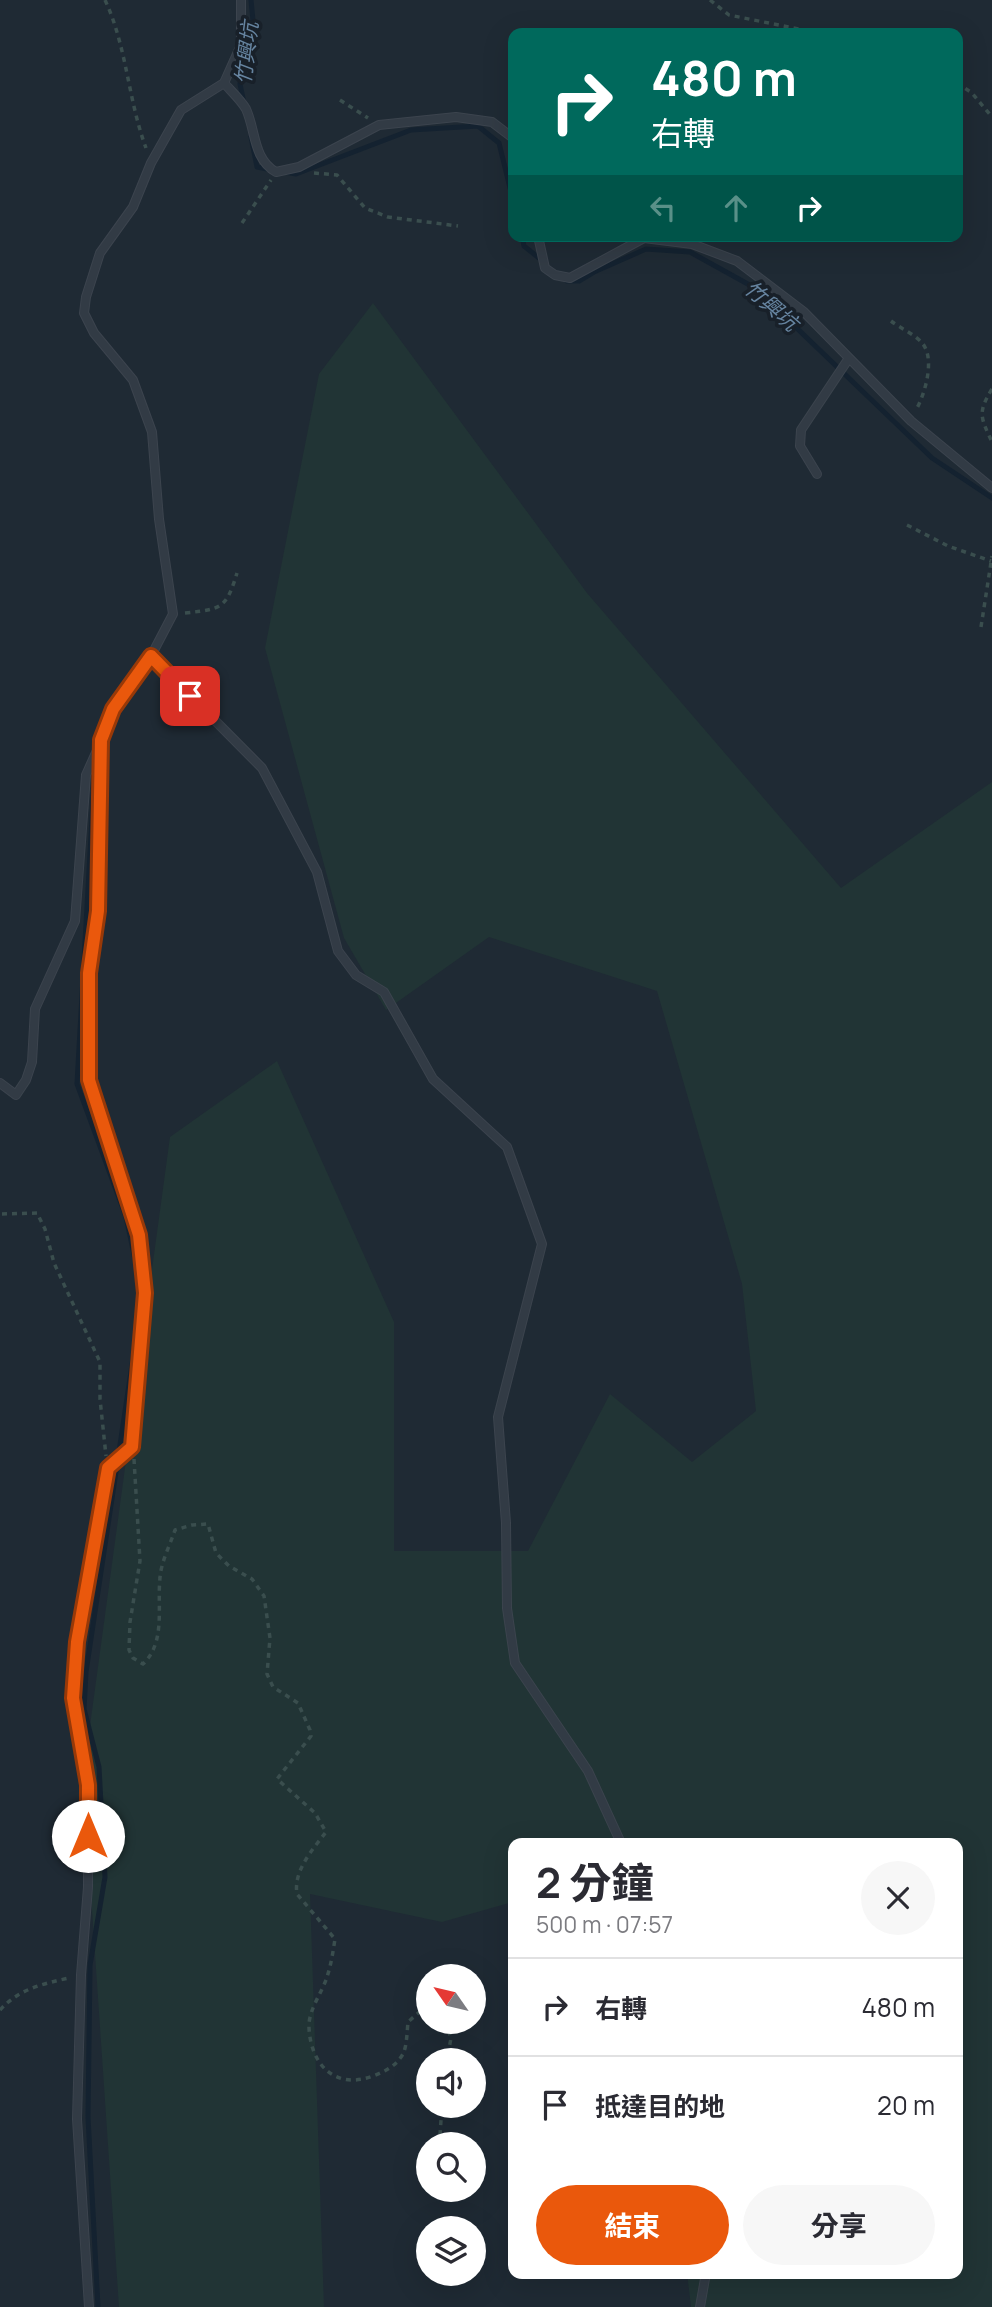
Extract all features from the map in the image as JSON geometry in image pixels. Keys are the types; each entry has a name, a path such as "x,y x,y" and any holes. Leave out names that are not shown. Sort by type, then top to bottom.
{"lane":[{"path":"0,1083 16,1095 26,1080 32,1062 35,1009 75,921 86,775 113,709 151,656 173,614 159,519 152,432 133,380 94,333 84,313 86,297 100,253 132,207 151,163 181,110 224,83 241,45 241,0"},
{"path":"224,83 245,108 260,156 267,167 276,172 289,170 379,125 456,117 492,122 508,134"},
{"path":"539,242 545,268 555,275 570,278 637,242"},
{"path":"676,242 692,244 737,261 804,312 911,421 992,488"},
{"path":"817,474 800,446 801,430 849,358"},
{"path":"151,656 262,768 317,872 338,951 356,975 384,992 433,1079 507,1147 542,1244 498,1417 506,1524 507,1608 515,1663 588,1770 619,1838"},
{"path":"89,2307 77,2119 81,1975 88,1887 88,1785 73,1698 77,1642 108,1468 132,1447 145,1293 139,1235 89,1080 89,973 98,911 101,740"},
{"path":"701,2307 705,2279"}],"path":[{"path":"105,0 127,66 135,119 151,163"},
{"path":"710,0 729,15 793,28"},
{"path":"963,87 972,93 992,117"},
{"path":"340,100 379,125"},
{"path":"289,170 338,175 365,208 388,217 458,226"},
{"path":"242,223 276,172"},
{"path":"891,321 924,345 929,363 921,400 911,421"},
{"path":"992,390 980,417 992,442"},
{"path":"907,525 947,546 991,558 981,627"},
{"path":"173,614 217,609 229,598 237,573"},
{"path":"2,1214 37,1213 45,1228 54,1264 100,1362 100,1399 108,1468"},
{"path":"132,1447 137,1487 140,1561 130,1622 129,1650 132,1658 143,1664 149,1657 158,1635 160,1575 175,1530 208,1524 216,1553 229,1566 252,1579 264,1596 270,1638 267,1674 273,1687 298,1703 310,1730 310,1736 277,1780 316,1813 326,1832 305,1860 296,1886 297,1894 335,1939 327,1976 310,2017 309,2029 318,2059 328,2074 343,2081 360,2081 389,2070 404,2052 408,2022 416,2015"},
{"path":"0,2010 27,1988 81,1975"}],"shaded area":[{"path":"373,303 587,593 841,888 992,782 992,2307 691,2307 688,2279 963,2279 963,1838 508,1838 508,1903 442,1922 310,1894 324,2307 119,2307 83,1777 170,1137 277,1061 394,1322 394,1551 528,1551 610,1394 692,1462 756,1411 742,1284 657,991 489,937 386,1010 344,938 265,648 319,374"}],"waterway":[{"name":"竹興坑","path":"244,103 240,84 254,31 251,0"},
{"name":"竹興坑","path":"285,172 296,174 411,130 478,126 499,143 508,180"},
{"name":"竹興坑","path":"251,137 257,167 272,170"},
{"name":"竹興坑","path":"523,242 524,246 544,262"},
{"name":"竹興坑","path":"567,281 579,281 646,249 690,252 755,288 932,458 992,498"},
{"path":"94,783 77,1084 126,1217 138,1273 139,1318 86,1672 84,1709 99,1767 105,1877 90,1965 88,2117 98,2307"}],"route":[{"path":"88,1836 88,1785 73,1698 77,1642 108,1468 132,1447 145,1293 139,1235 89,1080 89,973 98,911 101,740 113,709 151,656 190,696"}]}
